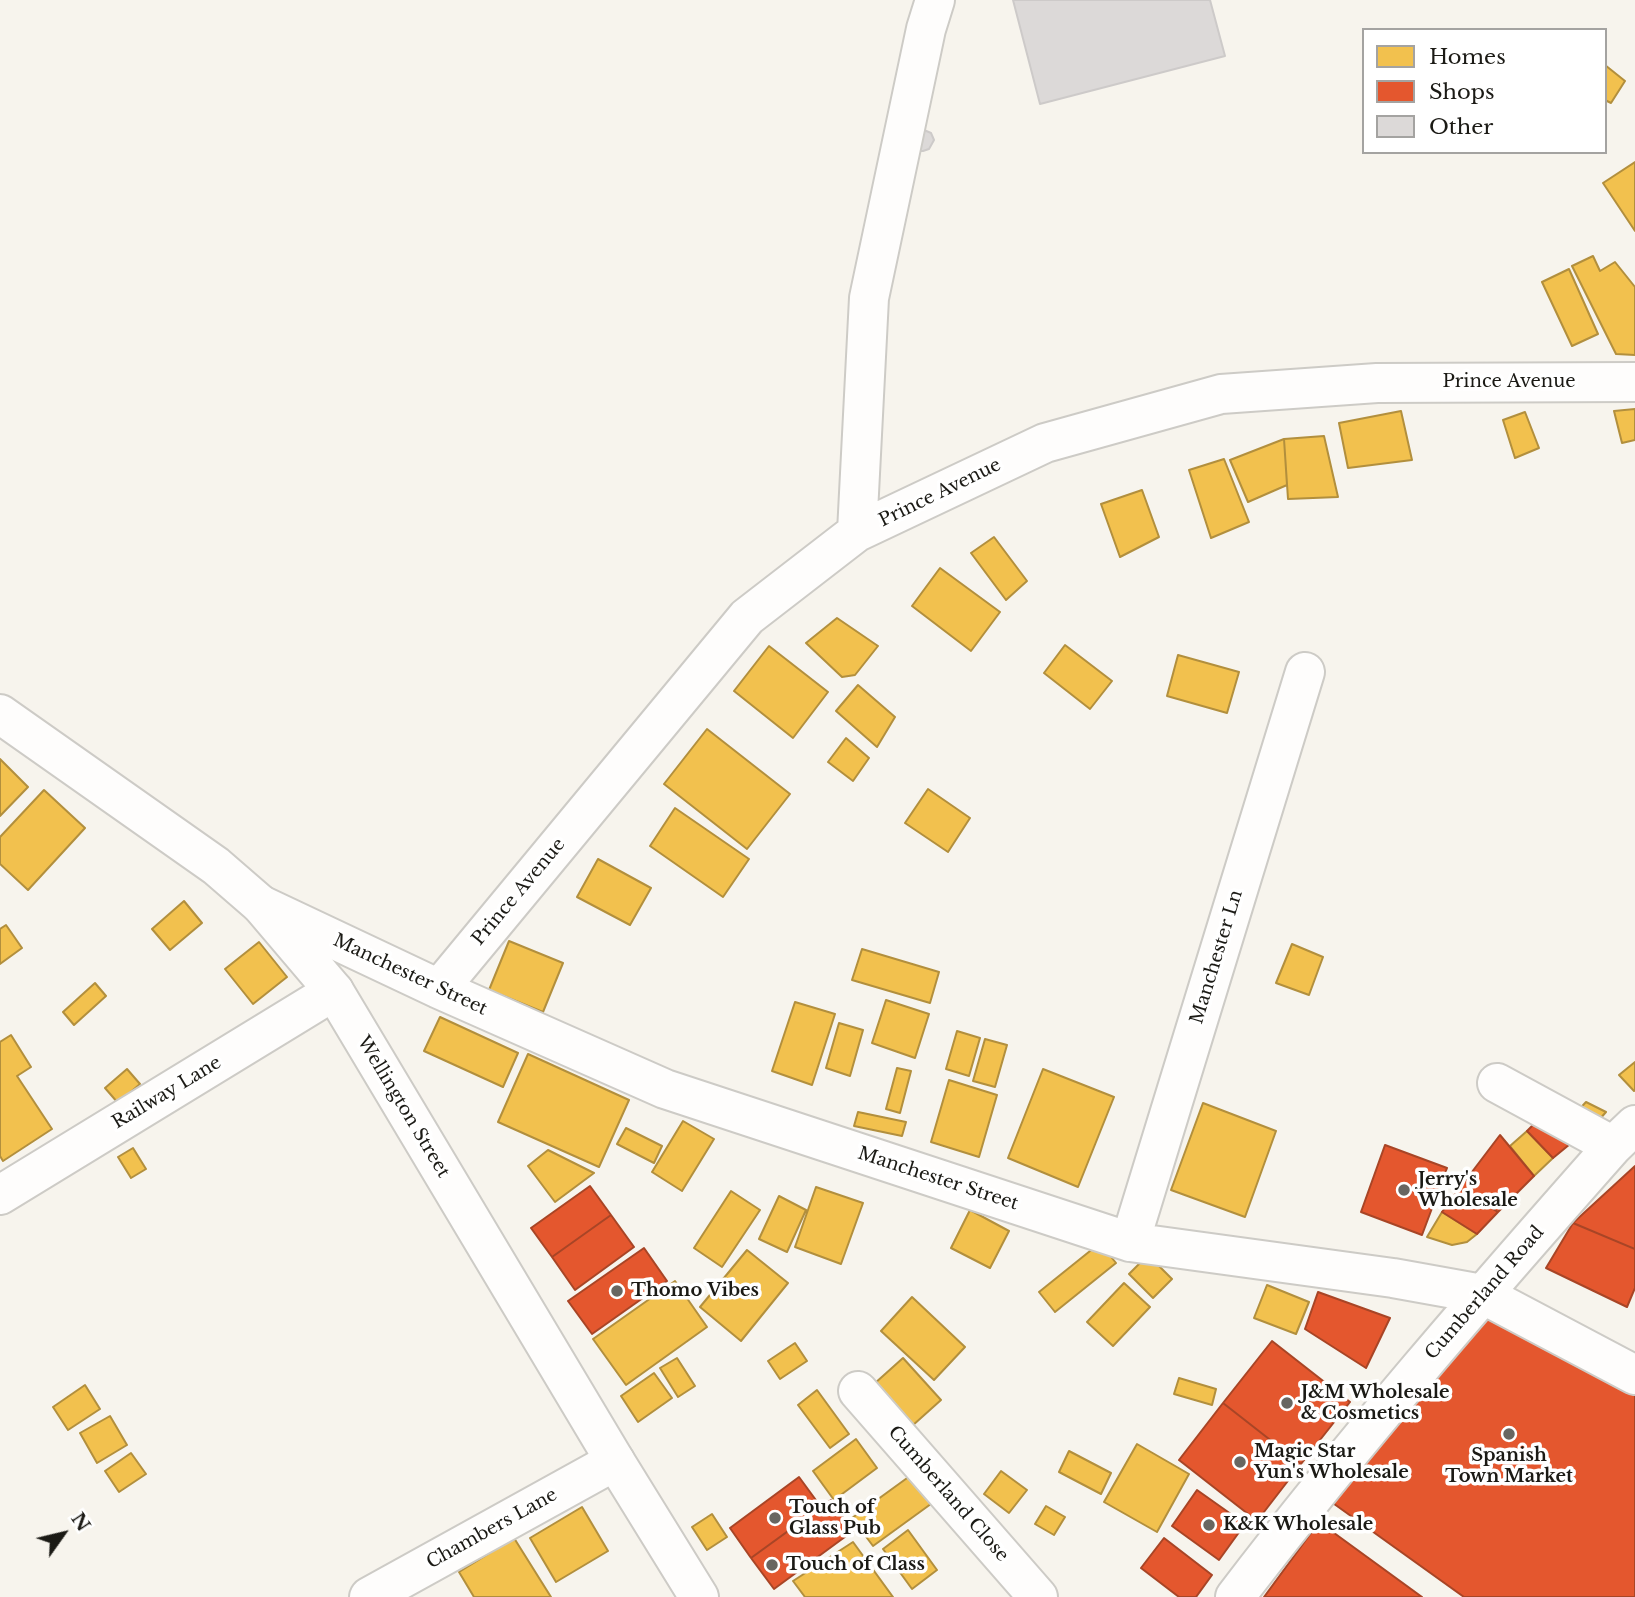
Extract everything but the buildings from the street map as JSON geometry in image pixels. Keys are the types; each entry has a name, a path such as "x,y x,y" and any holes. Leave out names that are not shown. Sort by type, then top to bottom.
{"street":[{"path":"857,532 869,298 926,29 935,0"},
{"name":"Prince Avenue","path":"439,989 747,617 857,532 1045,443 1221,394 1377,383 1635,382"},
{"name":"Manchester Ln","path":"1130,1242 1305,672"},
{"name":"Wellington Street","path":"0,713 216,866 261,905 334,991 699,1597"},
{"name":"Manchester Street","path":"261,905 439,989 665,1089 1130,1242 1393,1278 1482,1294 1635,1375"},
{"name":"Railway Lane","path":"0,1195 334,991"},
{"path":"1497,1083 1624,1136"},
{"name":"Cumberland Road","path":"1235,1597 1298,1514 1482,1294 1624,1136"},
{"name":"Cumberland Close","path":"858,1391 1038,1597"},
{"name":"Chambers Lane","path":"369,1597 615,1461"}],"place":[{"name":"Jerry's Wholesale","path":"1404,1190"},
{"name":"Thomo Vibes","path":"617,1291"},
{"name":"J&M Wholesale & Cosmetics","path":"1287,1403"},
{"name":"Spanish Town Market","path":"1509,1434"},
{"name":"Magic Star Yun's Wholesale","path":"1240,1462"},
{"name":"Touch of Glass Pub","path":"775,1518"},
{"name":"K&K Wholesale","path":"1209,1525"},
{"name":"Touch of Class","path":"772,1565"}]}
